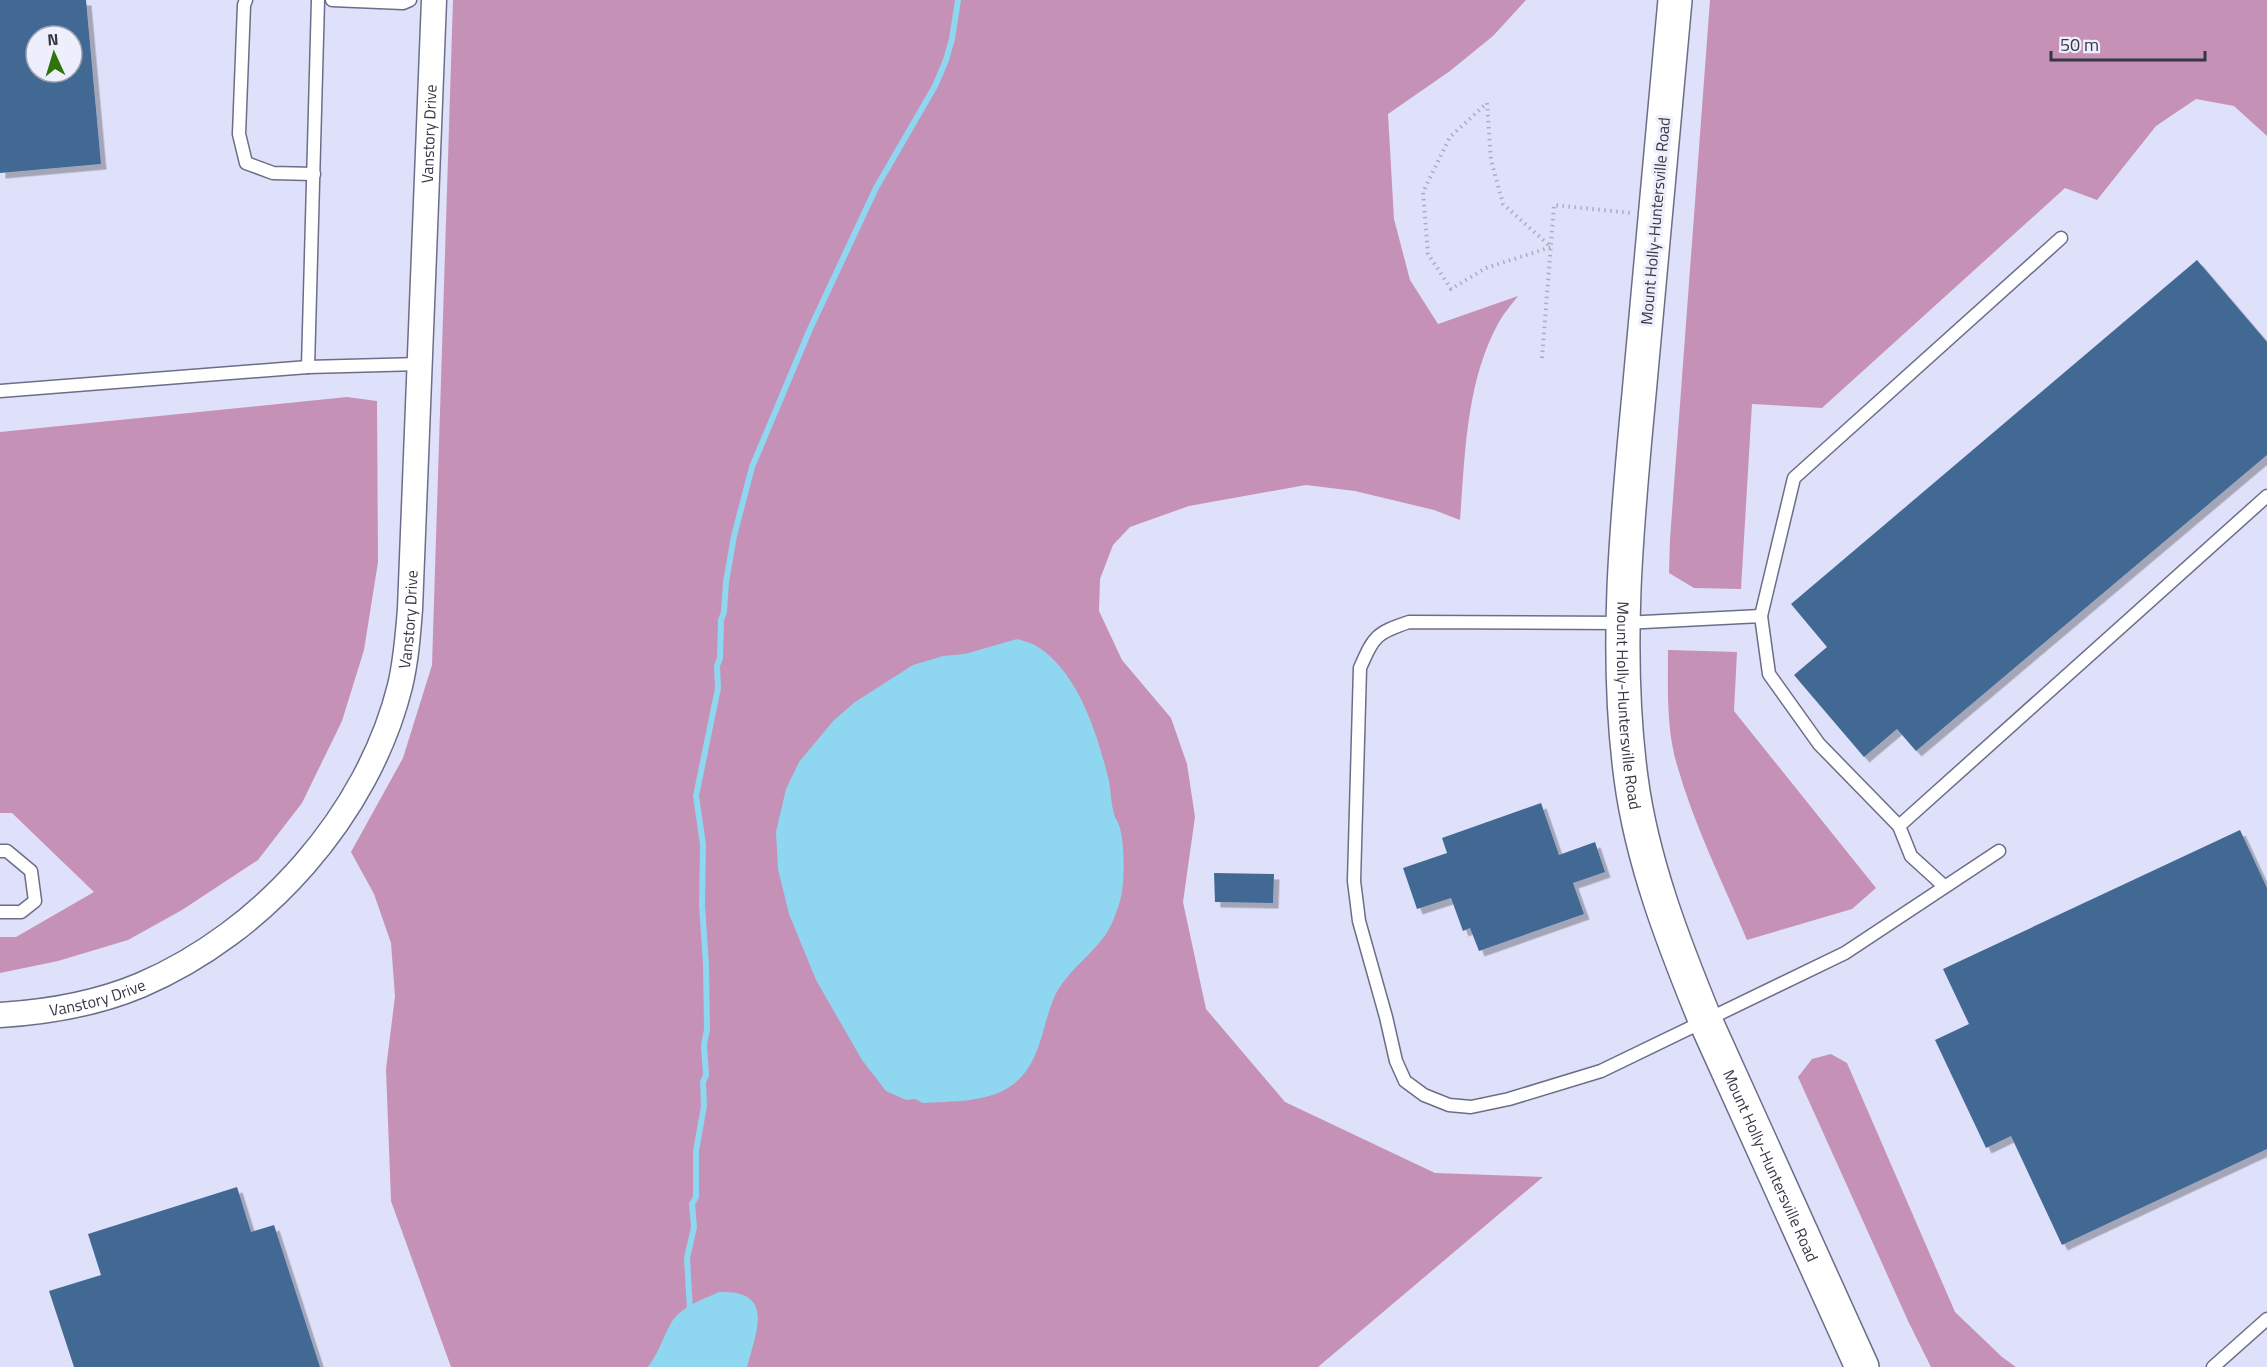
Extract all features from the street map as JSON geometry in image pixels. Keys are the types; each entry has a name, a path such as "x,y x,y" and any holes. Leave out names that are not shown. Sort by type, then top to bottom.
{"main road":[{"name":"Mount Holly-Huntersville Road","path":"1676,0 1632,476 1624,623 1623,694 1631,781 1640,826 1667,921 1706,1022 1862,1367"}],"street":[{"name":"Vanstory Drive","path":"0,1015 37,1012 109,997 142,984 197,956 230,934 279,892 323,842 352,800 374,758 395,703 406,654 410,609 434,0"}],"lane":[{"path":"246,0 239,134 246,163 273,173 314,174"},
{"path":"308,367 318,0"},
{"path":"332,0 403,3 410,0"},
{"path":"1944,886 1911,856 1899,826 1819,744 1769,674 1761,615 1794,478 2061,238"},
{"path":"0,391 308,367 420,364"},
{"path":"1899,826 2267,496"},
{"path":"1761,615 1624,623 1408,622 1383,631 1369,647 1360,668 1354,881 1359,921 1396,1061 1405,1081 1425,1095 1449,1105 1471,1107 1509,1099 1601,1071 1845,953 1999,851"},
{"path":"0,851 7,851 31,871 35,902 21,912 0,912"},
{"path":"2213,1367 2267,1319"}],"path":[{"path":"1487,103 1491,160 1503,204 1551,248 1486,268 1451,289 1428,254 1424,192 1450,137 1487,103"},
{"path":"1542,358 1554,205 1656,215"}],"shaded area":[{"path":"453,0 1526,0 1493,36 1450,71 1388,114 1394,219 1410,280 1438,324 1518,296 1499,322 1488,345 1473,393 1460,520 1434,510 1355,491 1306,485 1189,506 1130,527 1113,545 1100,579 1099,611 1122,660 1171,718 1187,764 1195,817 1183,902 1206,1009 1285,1102 1435,1173 1543,1177 1318,1367 451,1367 391,1201 386,1069 395,996 391,943 374,894 351,852 403,758 432,665"},
{"path":"1710,0 2267,0 2267,136 2234,106 2196,99 2156,126 2097,200 2065,188 1822,408 1752,404 1741,589 1694,588 1669,573"},
{"path":"347,397 377,401 378,562 364,650 342,721 302,803 258,860 182,910 128,940 58,961 0,973 0,937 16,937 94,892 12,813 0,813 0,432"},
{"path":"1668,650 1737,652 1734,711 1876,888 1852,909 1747,940 1700,832 1673,751 1669,722"},
{"path":"1831,1054 1847,1063 1955,1312 2002,1357 2016,1367 1931,1367 1798,1077 1812,1059"}],"water":[{"path":"1017,639 1031,643 1052,658 1076,689 1093,726 1109,781 1115,817 1121,832 1124,863 1120,901 1102,940 1059,988 1034,1057 1029,1068 1021,1077 1011,1086 991,1096 923,1103 915,1099 906,1100 886,1091 862,1060 816,980 789,914 778,869 776,832 786,789 799,762 834,720 855,702 913,665 943,656 965,654"},
{"path":"719,1292 737,1293 749,1298 755,1306 758,1316 757,1327 747,1367 648,1367 670,1325 679,1313"}],"building":[{"path":"0,0 86,0 101,164 0,173"},
{"path":"2197,260 2267,342 2267,455 1916,751 1897,729 1864,757 1794,675 1827,647 1791,604"},
{"path":"1541,803 1559,855 1595,842 1605,872 1573,883 1584,914 1479,951 1470,928 1463,931 1451,898 1417,909 1403,868 1447,853 1442,838"},
{"path":"2240,830 2267,888 2267,1149 2062,1245 2011,1136 1986,1148 1935,1040 1969,1024 1943,969"},
{"path":"1214,873 1274,874 1273,903 1215,902"},
{"path":"237,1187 251,1232 274,1225 320,1367 74,1367 49,1291 101,1275 88,1234"}],"waterway":[{"path":"690,1311 687,1258 694,1227 692,1204 696,1197 696,1151 704,1106 703,1082 706,1075 704,1045 707,1029 702,905 703,844 696,796 718,688 717,666 720,658 721,620 734,536 752,467 810,329 876,188 935,86 946,60 958,0"}]}
